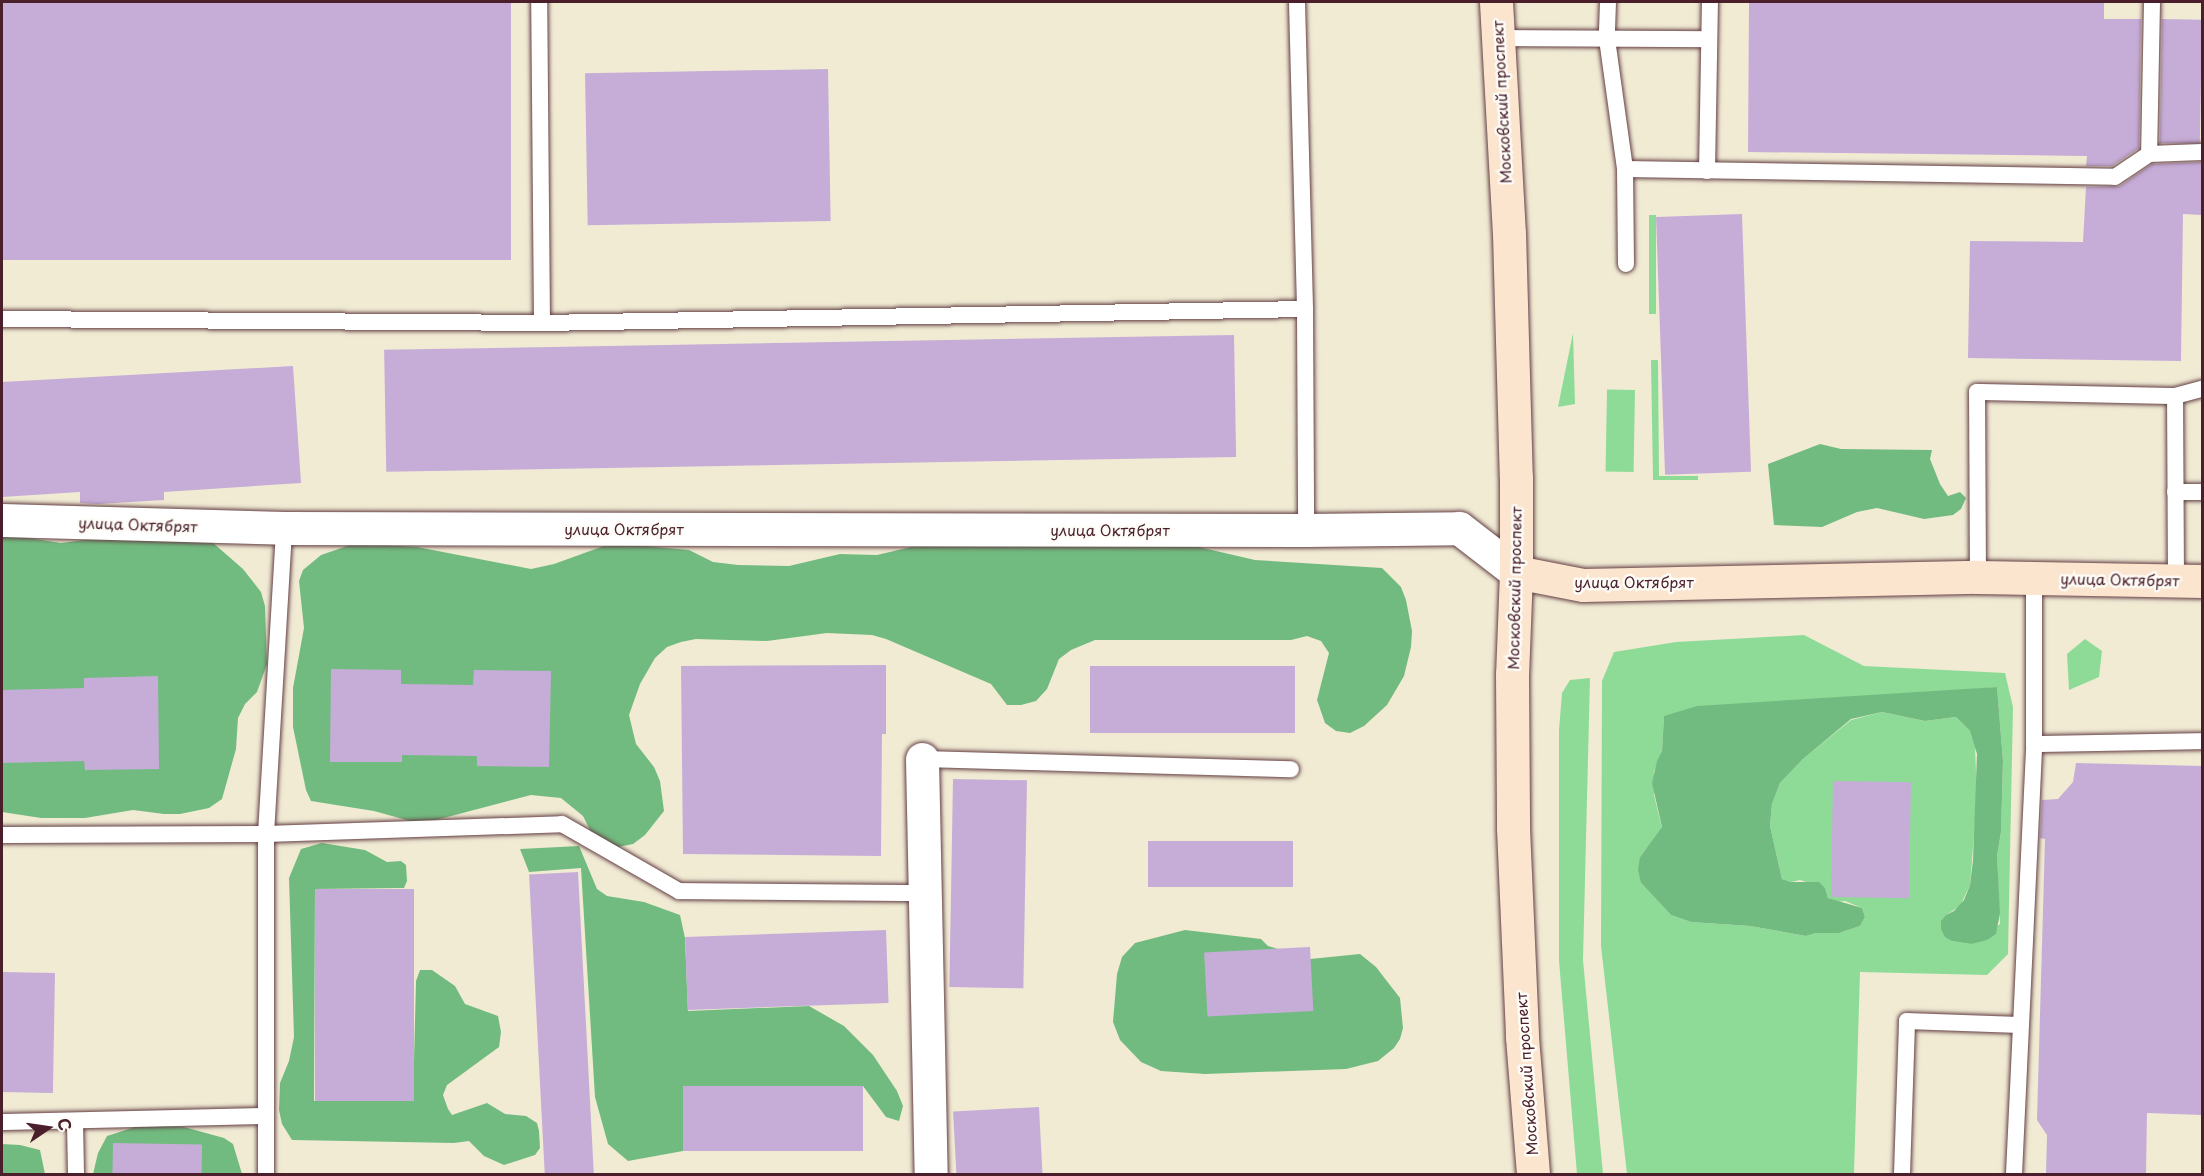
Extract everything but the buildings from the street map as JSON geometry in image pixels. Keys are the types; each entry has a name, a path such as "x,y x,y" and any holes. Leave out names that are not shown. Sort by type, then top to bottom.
{"main road":[{"name":"Московский проспект","path":"1496,2 1496,38 1509,244 1516,572 1512,674 1513,828 1522,1037 1533,1174"},
{"name":"улица Октябрят","path":"1516,572 1582,585 1978,577 2189,581"}],"street":[{"name":"улица Октябрят","path":"2,520 284,528 1306,530 1459,528 1516,572"},
{"path":"922,759 931,1174"}],"lane":[{"path":"539,2 542,323"},
{"path":"1297,2 1305,309 1306,530"},
{"path":"1608,2 1607,39 1625,169 1626,264"},
{"path":"1707,171 1710,2"},
{"path":"2149,154 2152,2"},
{"path":"1496,38 1709,39"},
{"path":"1625,169 2115,177 2149,154 2202,152"},
{"path":"2,319 542,323 1305,309"},
{"path":"1978,577 1977,392 2175,396 2202,390"},
{"path":"2175,396 2175,492 2189,581"},
{"path":"2175,492 2202,492"},
{"path":"266,1174 266,834 284,528"},
{"path":"2014,1174 2019,1025 2034,744 2034,578"},
{"path":"2034,744 2202,741"},
{"path":"922,759 1291,769"},
{"path":"2,835 266,834 562,824 679,891 925,893"},
{"path":"1902,1174 1907,1022 2019,1025"},
{"path":"2,1122 265,1116"},
{"path":"75,1122 76,1174"}],"green space":[{"path":"1649,215 1656,215 1656,314 1649,314"},
{"path":"1573,333 1575,404 1558,407"},
{"path":"1651,360 1658,360 1659,476 1698,476 1698,480 1653,480"},
{"path":"1607,390 1635,390 1634,472 1606,471"},
{"path":"1820,444 1841,449 1932,450 1930,459 1940,484 1948,496 1960,492 1966,498 1961,509 1953,515 1924,519 1877,508 1857,512 1822,527 1774,525 1768,464"},
{"path":"2,534 61,543 100,538 212,542 243,569 261,592 265,606 267,664 257,692 245,704 238,718 236,749 222,799 209,808 180,814 133,810 85,818 41,818 2,812"},
{"path":"356,543 417,547 531,569 554,564 612,543 689,550 713,562 789,566 840,554 877,555 924,544 1190,545 1255,560 1382,568 1401,587 1406,600 1412,631 1411,647 1404,676 1387,705 1364,726 1350,733 1336,731 1325,723 1317,700 1329,653 1321,641 1307,636 1291,640 1095,640 1071,650 1059,659 1047,689 1036,701 1021,705 1007,705 991,684 872,635 827,633 767,641 696,639 681,642 667,647 655,658 640,684 629,715 636,744 654,767 660,781 664,811 645,835 633,844 618,847 594,838 583,816 561,798 531,795 421,824 374,811 311,801 306,790 293,727 293,688 304,628 299,581 303,570 321,555"},
{"path":"1804,635 1864,666 2005,673 2013,707 2008,954 1987,975 1860,972 1854,1174 1627,1174 1601,946 1602,681 1614,652 1676,642","holes":["1997,687 2003,761 2001,832 1997,856 2000,924 1971,944 1952,941 1946,915 1960,906 1970,885 1977,798 1975,746 1970,731 1956,717 1925,721 1882,712 1851,720 1803,759 1780,783 1772,804 1770,826 1782,879 1791,882 1800,880 1825,888 1828,898 1836,902 1845,901 1862,908 1865,917 1860,926 1839,933 1816,933 1806,936 1750,926 1691,922 1671,915 1641,883 1640,857 1662,828 1654,795 1654,772 1662,751 1664,716"]},
{"path":"2085,639 2102,651 2099,677 2069,690 2067,654"},
{"path":"1590,678 1583,960 1603,1174 1577,1174 1559,961 1559,730 1562,693 1570,680"},
{"path":"1997,687 2003,761 2001,832 1997,856 2000,913 1996,934 1987,940 1971,944 1952,941 1945,937 1941,929 1941,921 1964,900 1970,885 1973,860 1977,754 1970,731 1956,717 1925,721 1882,712 1851,719 1803,759 1780,783 1772,804 1770,826 1782,879 1791,882 1819,882 1825,888 1828,898 1862,908 1865,917 1860,926 1839,933 1816,933 1806,936 1750,926 1691,922 1671,915 1641,883 1638,870 1640,857 1662,827 1652,783 1662,751 1664,716 1697,706"},
{"path":"322,843 365,850 387,862 401,861 406,865 407,881 404,888 315,889 314,1101 413,1101 416,981 420,970 432,970 455,986 465,1004 498,1016 501,1032 499,1047 447,1085 443,1095 448,1109 452,1115 487,1103 505,1114 526,1116 537,1123 539,1131 540,1148 535,1155 504,1165 484,1156 469,1141 454,1143 292,1140 282,1124 279,1110 280,1083 289,1061 294,1037 289,878 301,849"},
{"path":"579,846 597,889 607,896 644,902 680,915 685,938 688,1011 809,1006 844,1026 873,1055 897,1091 903,1106 899,1121 886,1117 863,1086 684,1086 683,1151 628,1161 608,1144 595,1097 581,868 529,872 520,849"},
{"path":"1185,930 1261,939 1268,946 1310,959 1360,954 1376,967 1400,998 1403,1028 1400,1039 1394,1048 1378,1061 1346,1069 1205,1074 1161,1071 1141,1062 1120,1040 1113,1022 1117,974 1122,957 1135,943"},
{"path":"135,1127 184,1127 224,1138 233,1144 242,1174 93,1174 98,1153 107,1136"},
{"path":"2,1144 20,1145 40,1150 45,1174 2,1174"}]}
